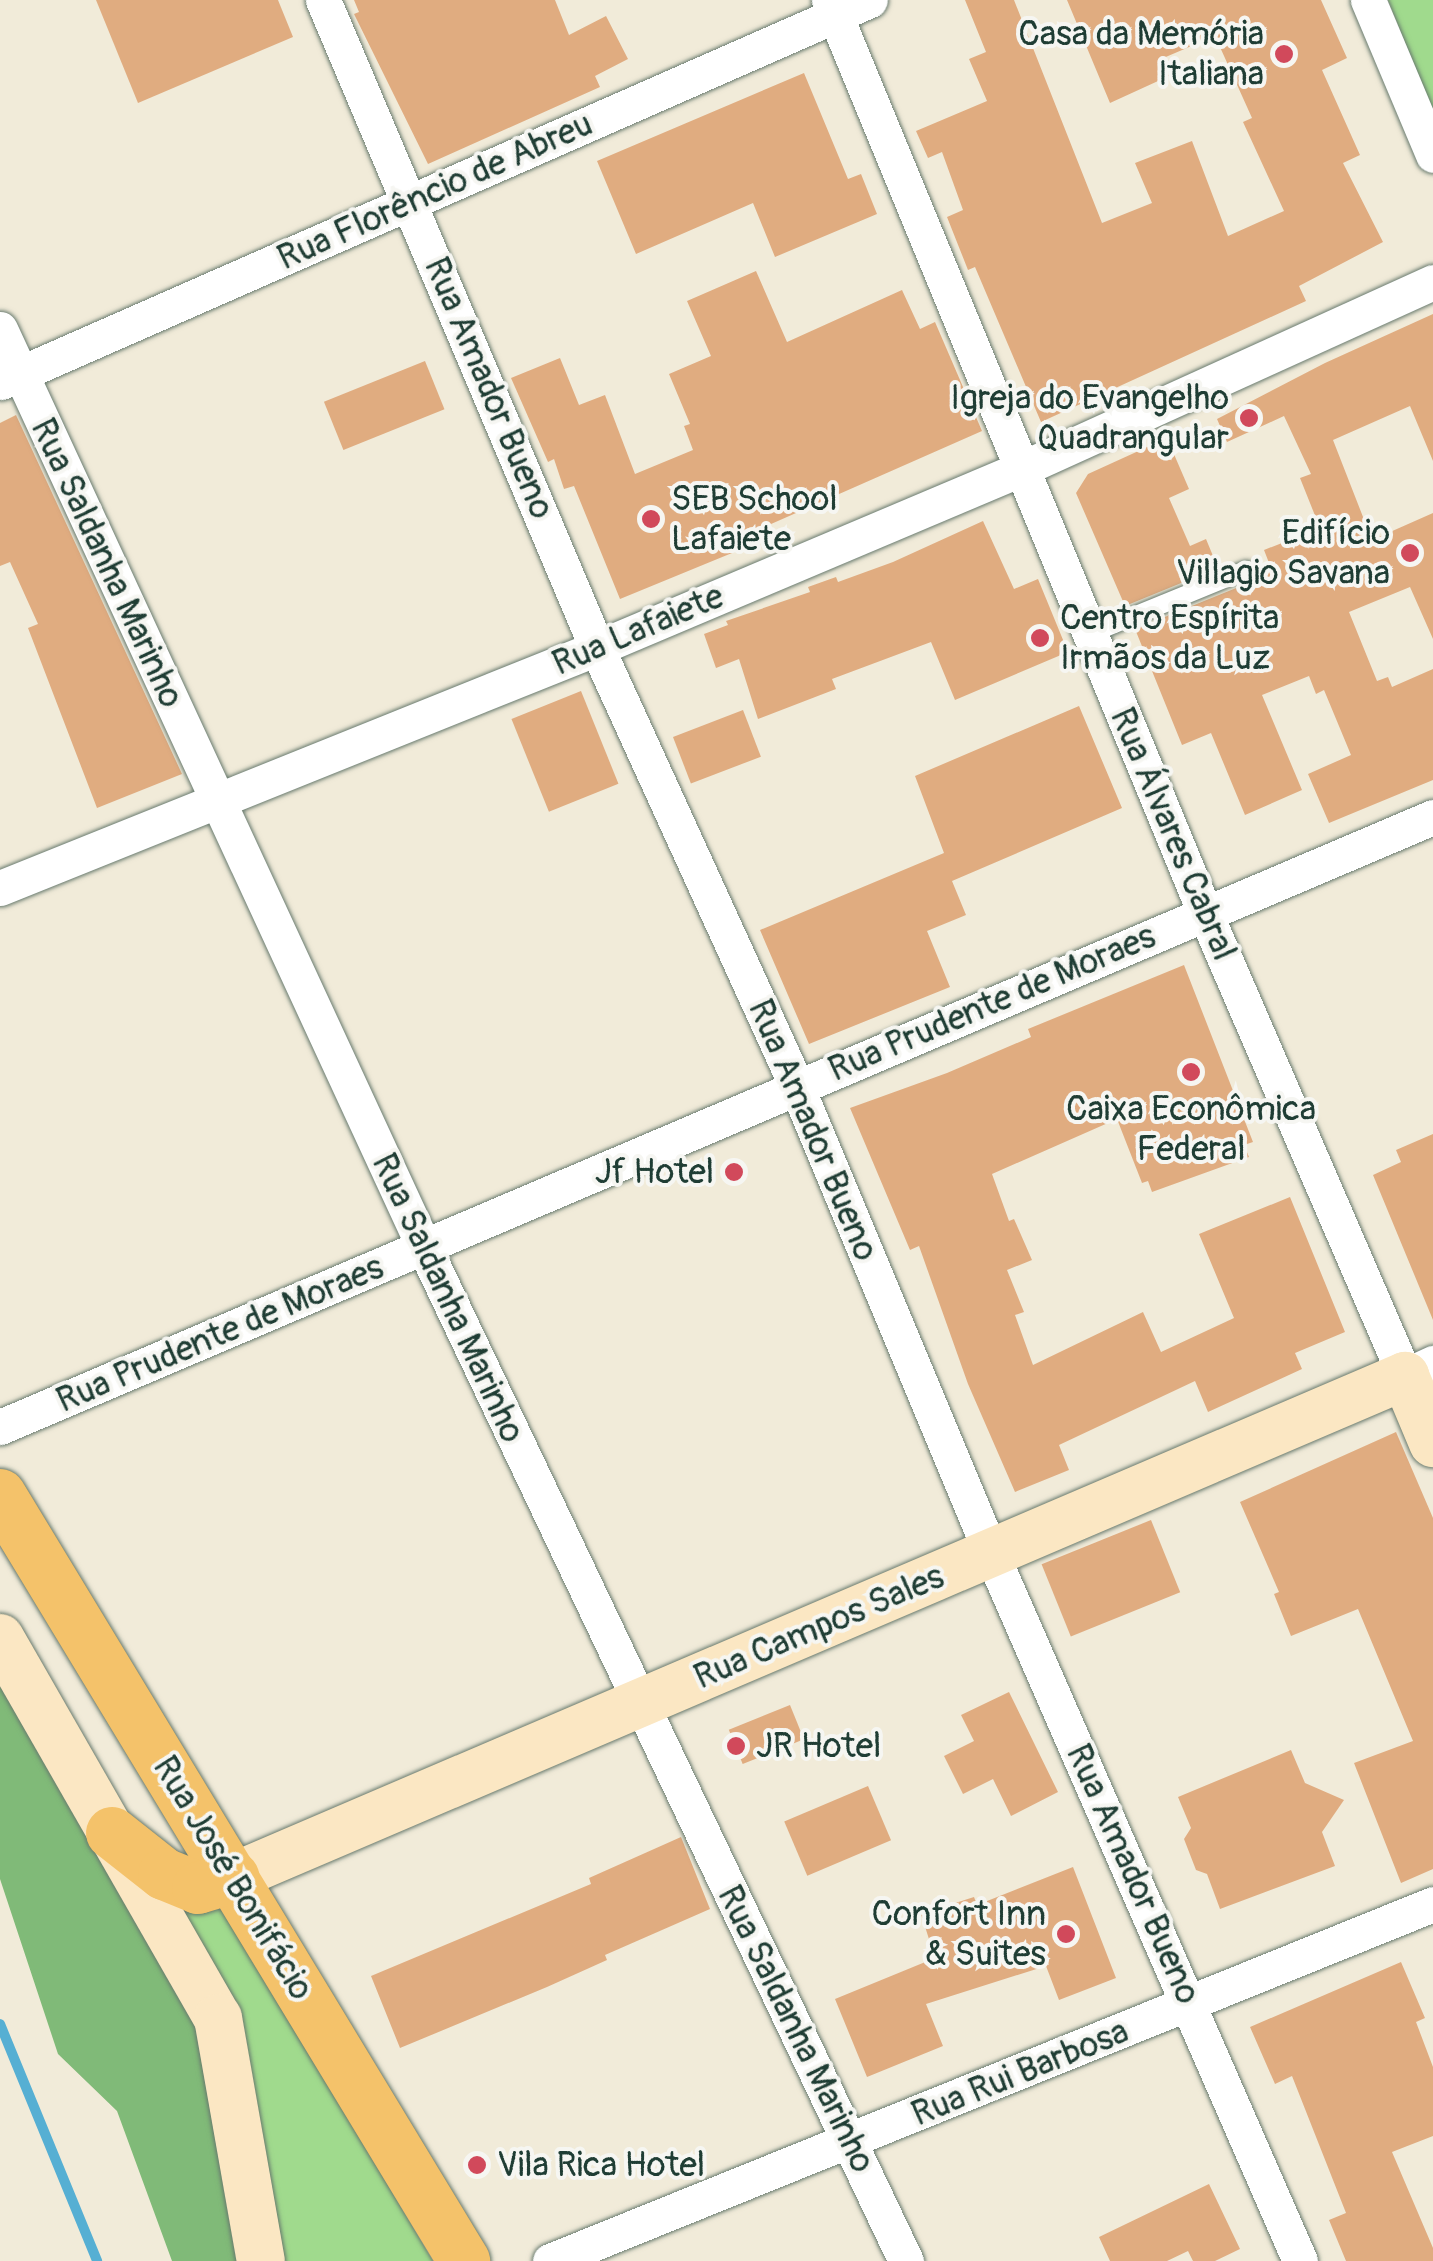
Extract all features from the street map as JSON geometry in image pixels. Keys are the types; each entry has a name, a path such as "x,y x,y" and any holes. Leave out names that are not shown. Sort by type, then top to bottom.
{"main road":[{"name":"Rua Álvares Cabral","path":"1419,1369 1433,1443"},
{"name":"Rua Campos Sales","path":"232,1876 640,1705 1419,1369"},
{"name":"Rua José Bonifácio","path":"0,1495 464,2261"},
{"path":"0,1638 218,2018 261,2261"},
{"path":"112,1832 164,1874 198,1888 232,1876"}],"street":[{"name":"Rua Amador Bueno","path":"323,0 412,202 597,648 796,1085 991,1553 1300,2261"},
{"name":"Rua Florêncio de Abreu","path":"10,378 412,202 832,8 870,0"},
{"path":"1368,0 1433,155"},
{"name":"Rua Álvares Cabral","path":"832,8 1204,913 1419,1369"},
{"name":"Rua Lafaiete","path":"0,888 597,648 1021,469 1433,282"},
{"name":"Rua Saldanha Marinho","path":"0,330 10,378 217,801 424,1248 906,2261"},
{"name":"Rua Prudente de Moraes","path":"0,1427 1433,817"},
{"name":"Rua Rui Barbosa","path":"550,2261 1433,1904"}],"lane":[{"path":"1090,634 1246,570"}],"green space":[{"path":"1388,0 1433,0 1433,113"},
{"path":"0,1678 190,2009 215,2090 243,2261 172,2261 117,2111 58,2054 0,1879"},
{"path":"220,1903 433,2261 282,2261 179,1911"}],"building":[{"path":"96,0 278,0 293,37 138,103"},
{"path":"354,0 555,0 569,35 606,16 628,59 595,76 600,87 428,164 354,14 359,12"},
{"path":"965,0 1014,0 1102,223 1152,203 1135,163 1192,141 1228,236 1284,211 1243,122 1252,118 1215,36 1161,59 1169,76 1110,103 1067,0 1321,0 1347,58 1322,70 1360,155 1343,163 1383,242 1299,286 1306,301 1041,422 975,267 968,270 947,217 963,210 942,152 928,158 916,131 987,101 969,59 986,52"},
{"path":"804,73 848,179 861,174 877,214 775,257 753,203 636,254 597,161"},
{"path":"756,271 787,342 902,290 920,329 935,322 982,431 728,543 732,553 620,599 574,486 564,489 554,459 548,462 511,378 560,358 579,405 605,395 635,474 693,450 684,426 690,424 669,374 711,356 687,301"},
{"path":"1433,314 1433,461 1410,406 1333,440 1372,540 1433,513 1433,639 1410,587 1349,612 1377,681 1388,677 1392,687 1433,669 1433,780 1329,823 1308,774 1351,755 1324,690 1316,694 1309,676 1262,695 1302,790 1245,815 1211,733 1182,745 1135,629 1251,582 1271,568 1264,550 1320,528 1300,478 1311,474 1284,416 1227,442 1217,419 1325,363"},
{"path":"425,361 444,409 343,450 324,402"},
{"path":"16,415 182,774 97,808 28,628 38,624 10,562 0,566 0,423"},
{"path":"1167,438 1189,489 1169,498 1190,546 1206,539 1218,568 1125,606 1076,493 1088,474"},
{"path":"983,521 1014,589 1038,579 1068,652 955,700 931,642 832,679 836,689 758,719 739,659 716,668 704,634 728,625 726,621 810,592 808,587 836,577 838,582 893,562"},
{"path":"581,691 618,784 549,812 511,719"},
{"path":"1079,706 1122,808 952,881 966,915 927,931 950,987 809,1044 760,930 944,853 915,776"},
{"path":"743,710 761,757 691,784 673,737"},
{"path":"1184,965 1253,1142 1244,1145 1249,1157 1152,1192 1148,1181 1142,1183 1117,1119 992,1174 1009,1221 1014,1219 1032,1260 1007,1270 1024,1312 1015,1315 1033,1365 1143,1312 1161,1352 1234,1318 1199,1234 1290,1197 1345,1332 1295,1353 1302,1369 1208,1412 1195,1381 1059,1445 1069,1470 1015,1492 968,1384 919,1246 910,1250 850,1108 947,1073 1031,1037 1028,1029"},
{"path":"1433,1134 1433,1320 1373,1175 1401,1162 1396,1150"},
{"path":"1396,1432 1433,1518 1433,1869 1401,1883 1354,1763 1413,1741 1358,1609 1291,1636 1274,1594 1279,1592 1240,1502"},
{"path":"1151,1520 1180,1592 1071,1637 1042,1564"},
{"path":"1009,1692 1058,1792 1011,1816 993,1779 963,1794 944,1756 974,1741 961,1715"},
{"path":"790,1705 804,1739 743,1764 729,1730"},
{"path":"1291,1750 1305,1783 1344,1800 1322,1832 1335,1866 1220,1909 1207,1874 1196,1870 1184,1839 1191,1828 1178,1797"},
{"path":"868,1786 891,1840 807,1876 784,1822"},
{"path":"681,1837 710,1909 605,1955 607,1960 547,1987 400,2048 371,1976 591,1884 589,1878"},
{"path":"1073,1867 1116,1978 1059,2000 1046,1966 926,2004 943,2046 867,2077 835,1999 935,1958 921,1914 974,1897 977,1905"},
{"path":"1401,1962 1425,2018 1416,2022 1433,2067 1433,2136 1392,2152 1433,2248 1433,2261 1346,2261 1329,2220 1346,2213 1292,2076 1275,2084 1250,2027"},
{"path":"1209,2184 1240,2249 1215,2261 1193,2261 1188,2251 1167,2261 1110,2261 1099,2237"}],"waterway":[{"path":"0,2024 97,2261"}],"place":[{"name":"Casa da Memória Italiana","path":"1284,54"},
{"name":"Igreja do Evangelho Quadrangular","path":"1249,418"},
{"name":"SEB School Lafaiete","path":"651,519"},
{"name":"Edifício Villagio Savana","path":"1410,553"},
{"name":"Centro Espírita Irmãos da Luz","path":"1040,638"},
{"name":"Caixa Econômica Federal","path":"1191,1072"},
{"name":"Jf Hotel","path":"734,1172"},
{"name":"JR Hotel","path":"736,1746"},
{"name":"Confort Inn & Suites","path":"1066,1934"},
{"name":"Vila Rica Hotel","path":"477,2165"}]}
